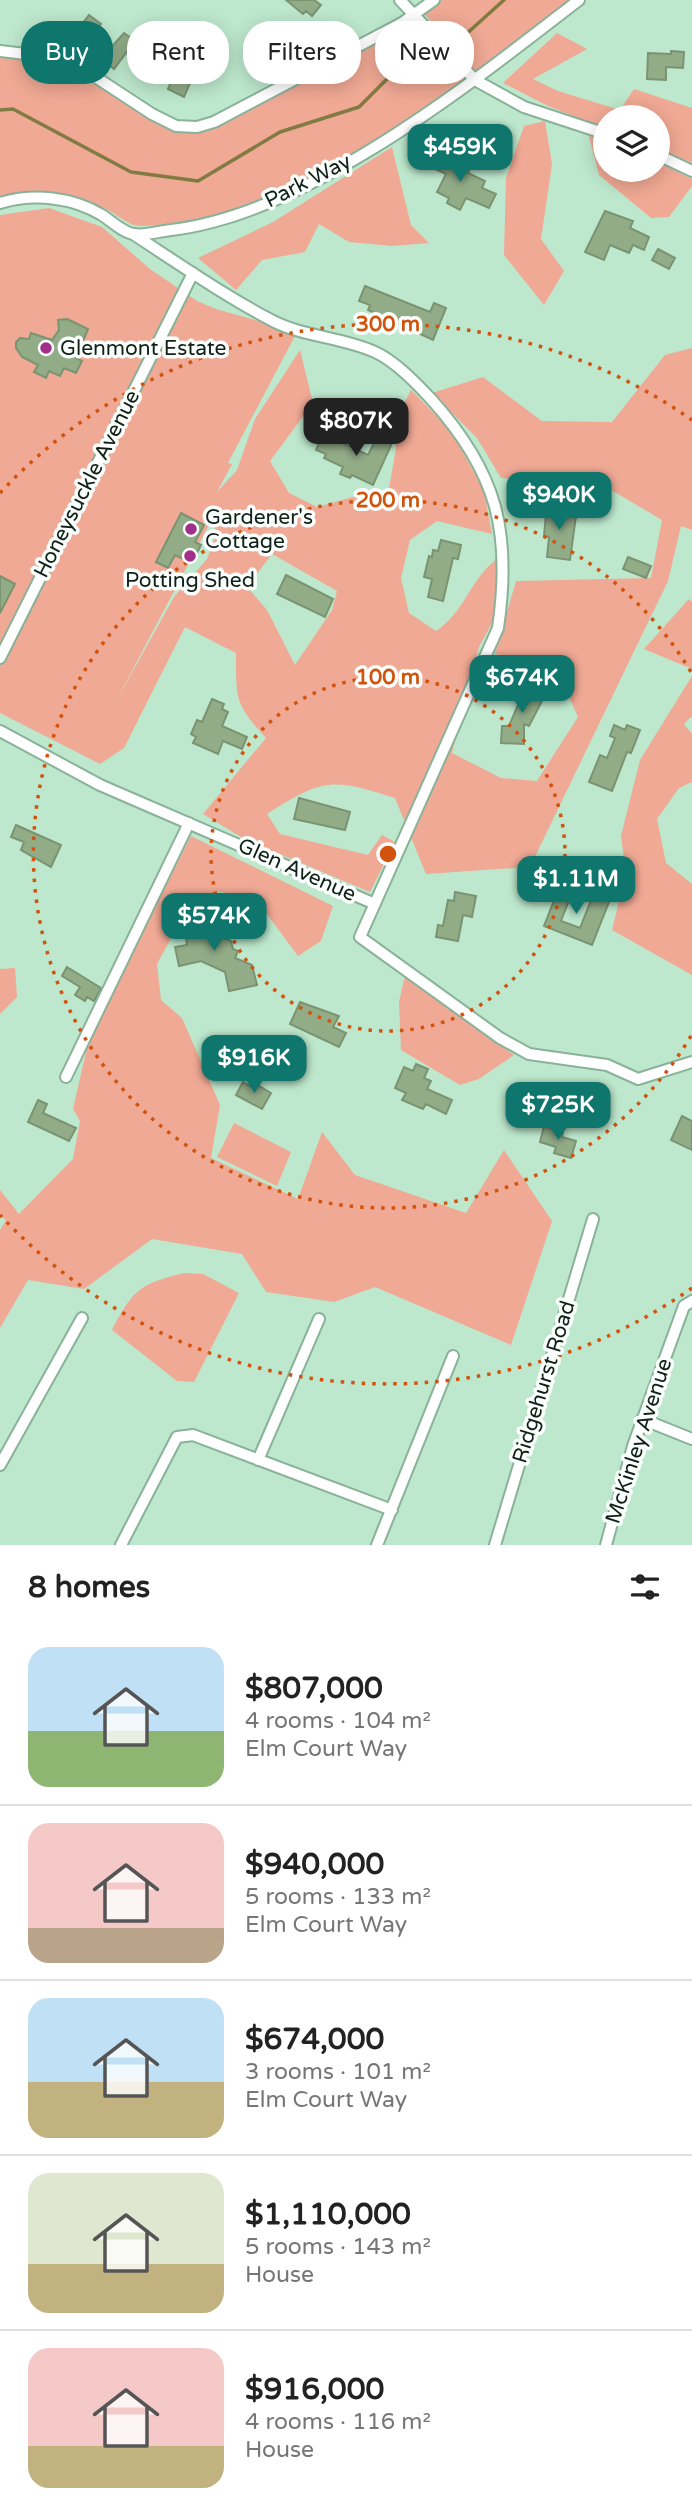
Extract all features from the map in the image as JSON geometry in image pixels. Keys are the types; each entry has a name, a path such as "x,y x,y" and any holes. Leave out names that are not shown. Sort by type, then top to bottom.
{"street":[{"path":"400,0 416,13 475,80 524,107 593,130"},
{"path":"0,51 68,59 152,114 176,126 197,127 214,122 416,13 434,0"},
{"name":"Park Way","path":"133,234 198,227 252,210 336,170 475,80 579,0"},
{"path":"670,161 692,171"},
{"path":"0,203 38,198 76,202 275,322 376,352 418,385 456,427 478,459 496,508 504,541 503,591 498,628 375,904"},
{"name":"Honeysuckle Avenue","path":"0,658 193,273"},
{"name":"Glen Avenue","path":"0,731 100,785 375,904 360,937 500,1038 529,1055 607,1065 638,1079 692,1062"},
{"path":"66,1077 189,823"},
{"name":"Ridgehurst Road","path":"495,1545 593,1219"},
{"name":"McKinley Avenue","path":"606,1545 642,1419 684,1306 691,1301"},
{"path":"0,1465 82,1318"},
{"path":"258,1460 319,1319"},
{"path":"377,1545 453,1356"},
{"path":"642,1419 692,1439"},
{"path":"121,1545 177,1437 193,1436 392,1510"}],"shaded area":[{"path":"437,0 573,0 476,74 474,21 431,21 423,12"},
{"path":"557,33 587,49 533,79 558,91 604,105 593,105 593,124 546,105 503,83"},
{"path":"375,40 375,84 463,84 313,175 230,210 187,221 137,226 104,208 78,200 26,194 0,197 0,56 21,58 21,84 96,84 169,130 204,130 292,84 361,84 361,48"},
{"path":"634,89 692,108 692,163 670,154 670,105 623,105"},
{"path":"545,121 552,164 541,239 564,271 544,305 504,255 506,178 524,126"},
{"path":"588,133 593,135 593,152"},
{"path":"392,147 411,225 429,243 392,246 349,242 319,224 305,252 262,260 236,290 198,258 273,222"},
{"path":"670,168 692,179 692,186 669,217 651,218 607,182 670,182"},
{"path":"49,208 102,227 150,269 197,301 297,332 228,463 232,464 217,492 237,470 255,419 300,350 313,403 270,461 289,493 317,507 360,495 386,506 396,448 393,425 411,390 452,432 484,491 492,534 437,521 410,540 401,578 409,613 436,631 454,614 480,576 497,559 498,612 479,647 452,753 501,778 537,781 578,717 555,666 495,654 516,581 651,578 662,520 601,484 501,478 477,438 432,393 483,377 542,421 612,422 665,355 692,348 692,530 681,526 668,581 530,867 426,874 395,798 356,787 328,785 315,788 267,814 280,834 368,855 382,835 395,842 370,892 246,840 203,814 266,738 248,717 239,700 236,653 185,627 124,748 100,764 0,713 0,215","holes":["211,521 217,532 207,559 174,597 114,705","272,554 337,591 332,610 295,665 267,610 247,587"]},
{"path":"689,599 692,602 692,669 644,649"},
{"path":"692,676 692,716 684,724 692,734 692,782 679,788 657,819 666,863 692,884 692,975 612,930 626,873 621,836 640,760"},
{"path":"191,836 333,906 321,941 298,956 255,898 215,891 175,931 157,964 161,1000 182,1018 220,1105 211,1158 298,1199 322,1132 355,1175 466,1213 504,1150 552,1221 511,1345 375,1287 334,1302 266,1292 242,1254 152,1239 84,1289 28,1280 0,1328 0,1230 6,1220 0,1216 0,1190 19,1214 73,1159 80,1121 73,1109 91,1030"},
{"path":"15,968 17,997 0,1014 0,969"},
{"path":"405,976 514,1055 479,1079 460,1085 401,1050 399,1002"},
{"path":"234,1123 291,1152 277,1186 217,1157"},
{"path":"184,1273 203,1274 239,1293 194,1382 177,1381 112,1330 132,1297 139,1291 157,1281"}],"building":[{"path":"286,0 314,0 321,5 312,16 306,11 303,14"},
{"path":"89,15 97,21 84,21"},
{"path":"124,33 127,35 127,52 114,69 113,45"},
{"path":"671,51 684,52 683,68 666,67 666,80 647,79 648,53 671,54"},
{"path":"170,84 190,84 184,97 168,89"},
{"path":"432,154 469,170 468,173 485,181 482,188 496,194 489,208 466,198 460,210 447,203 449,198 437,192 446,174 427,165"},
{"path":"605,211 633,221 630,228 649,237 644,250 633,245 629,253 610,245 604,260 585,252"},
{"path":"658,249 675,258 669,269 652,260"},
{"path":"365,286 430,312 434,303 446,308 433,340 368,310 370,305 359,301"},
{"name":"Glenmont Estate","path":"67,319 88,329 76,358 82,361 76,373 64,368 60,376 49,371 46,378 34,372 38,365 22,357 16,348 16,342 20,338 29,339 31,333 52,340 59,330 58,320"},
{"path":"323,434 368,455 377,437 392,443 373,485 352,475 350,478 340,474 343,467 324,458 326,454 316,450"},
{"path":"547,503 565,505 564,514 576,516 570,560 547,557 549,537 544,536"},
{"path":"181,513 204,525 195,542 201,545 192,563 175,555 168,568 156,562"},
{"path":"441,540 461,545 458,559 453,558 443,601 428,597 432,579 424,577 429,556 432,557 433,550 438,551"},
{"path":"628,557 651,566 646,578 623,569"},
{"path":"286,575 333,599 325,617 277,594"},
{"path":"0,576 15,584 0,613"},
{"path":"527,681 544,697 529,726 524,724 524,744 501,743 502,726 509,726 521,698 515,693"},
{"path":"212,699 224,704 222,709 228,712 222,726 247,737 242,749 223,741 218,754 193,743 196,737 191,734 197,720 202,722"},
{"path":"614,725 625,730 627,725 640,730 631,753 627,752 612,791 589,782 600,755 607,758 615,738 610,736"},
{"path":"299,798 350,812 345,830 294,819"},
{"path":"16,825 61,845 51,867 21,850 24,842 11,837"},
{"path":"562,880 575,885 561,921 580,928 593,895 609,902 592,945 544,926"},
{"path":"455,892 476,896 472,917 463,915 458,941 436,937 438,925 443,926 448,900 454,901"},
{"path":"207,911 211,932 231,941 233,949 238,951 235,958 252,965 257,985 229,991 225,972 201,961 179,966 175,947 187,945 186,938 190,937 185,916"},
{"path":"67,967 101,988 94,1001 87,997 85,1001 75,995 80,987 62,976"},
{"path":"300,1002 339,1016 333,1027 346,1033 339,1047 290,1024"},
{"path":"416,1064 428,1069 424,1078 431,1081 427,1089 452,1100 446,1114 426,1104 423,1109 402,1100 406,1093 395,1088 404,1067 413,1071"},
{"path":"243,1082 251,1087 254,1083 271,1093 262,1109 236,1095"},
{"path":"38,1100 47,1104 43,1113 76,1128 69,1141 28,1122"},
{"path":"682,1116 692,1121 692,1150 671,1140"},
{"path":"544,1126 563,1132 562,1137 576,1141 571,1158 554,1153 556,1147 540,1142"}],"waterway":[{"path":"474,27 504,0"},
{"path":"0,110 13,109 131,172 198,181 280,132 359,107 382,84"}],"place":[{"name":"Glenmont Estate","path":"46,348"},
{"name":"Gardener's Cottage","path":"191,529"},
{"name":"Potting Shed","path":"190,556"}]}
